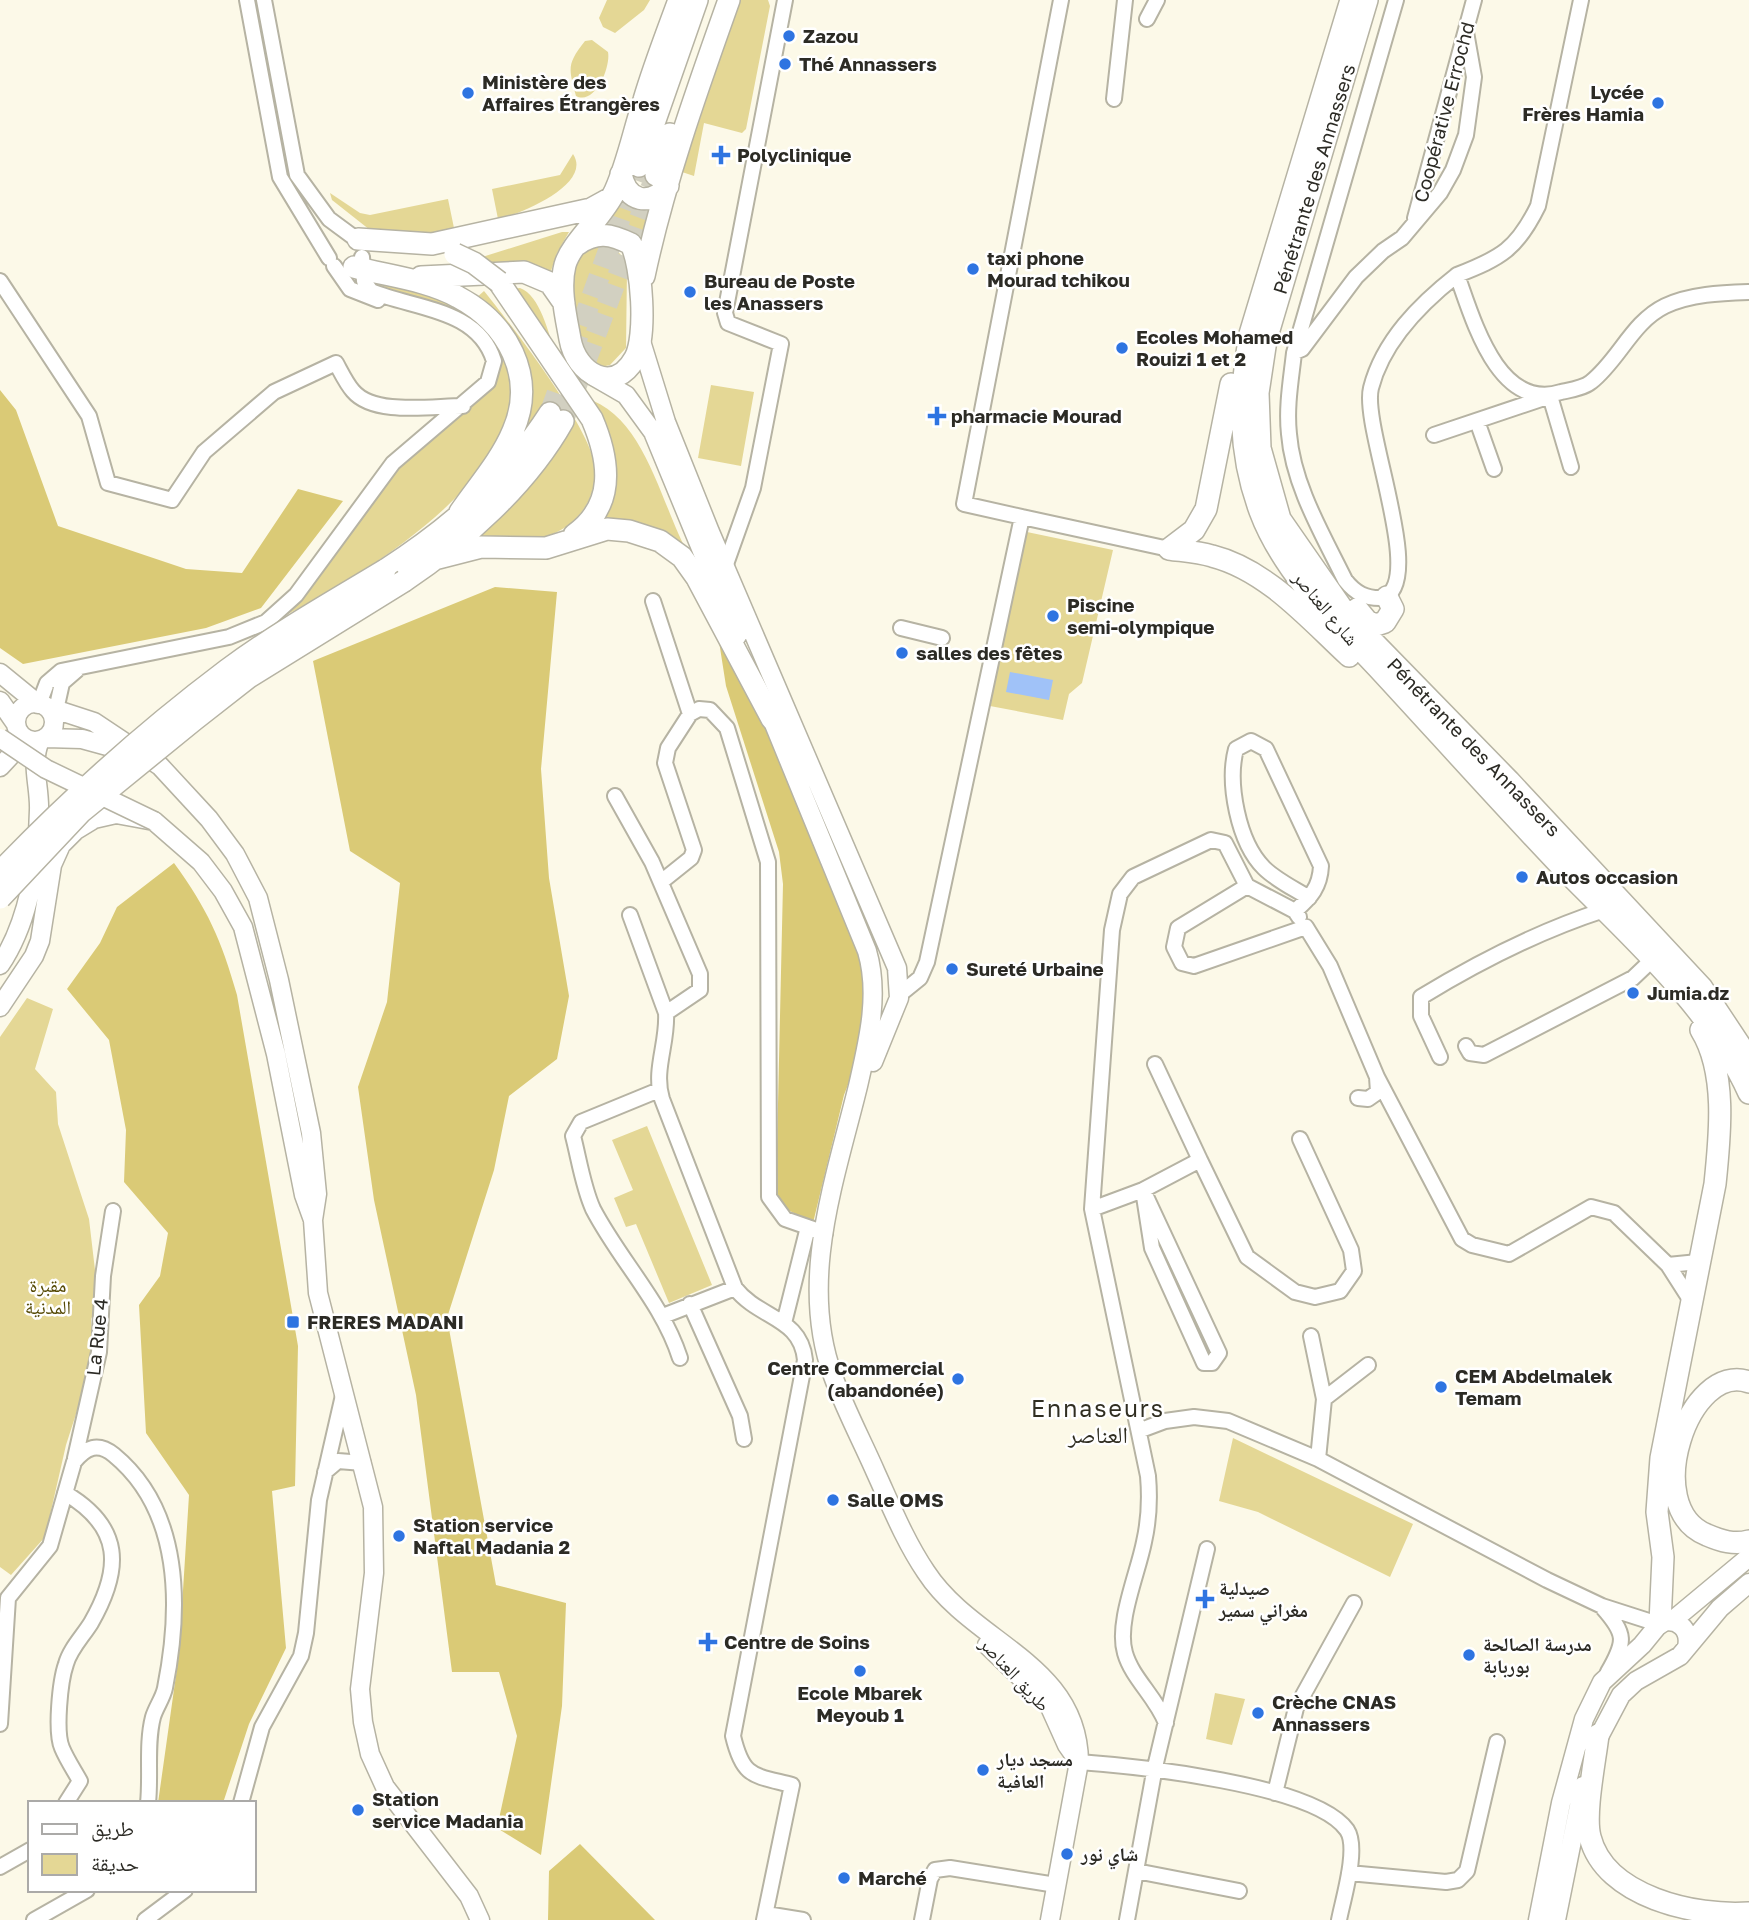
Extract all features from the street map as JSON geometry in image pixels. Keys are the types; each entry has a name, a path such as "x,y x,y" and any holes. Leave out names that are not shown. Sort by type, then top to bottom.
{"highway":[{"path":"641,288 652,237 646,175 679,0"},
{"path":"646,175 696,0"},
{"path":"646,175 715,0"},
{"path":"353,254 432,244 591,209 646,175 729,0"},
{"name":"شارع العناصر","path":"1351,0 1294,182 1247,356 1240,415 1245,463 1261,513 1286,560 1332,619 1653,959 1719,1038 1749,1093"},
{"name":"Pénétrante des Annassers","path":"1367,0 1266,340 1258,393 1260,448 1280,519 1346,614 1509,781 1702,988 1747,1053"},
{"path":"1169,549 1194,530 1206,509 1233,362 1294,182"},
{"path":"564,216 574,216 600,230 631,244 639,268 641,288 639,337 636,356 619,374 600,377 588,373 574,357 565,304 565,266 578,244 600,230 611,198"},
{"path":"353,254 455,254 474,262 499,282 592,419 606,457 605,492 597,512 583,528 563,542"},
{"path":"353,254 394,277 441,289 476,309 505,335 521,374 519,412 513,431 460,512"},
{"path":"394,277 524,272 550,283 565,304"},
{"path":"0,898 81,812 249,677 394,575 506,471 557,417 528,472 438,558"},
{"path":"1280,519 1296,530 1367,621 1376,625 1390,618 1392,609 1387,597"},
{"path":"0,872 66,805 228,670 286,629 394,575 438,558 481,547 531,550 607,529 629,531 660,541 682,557 697,578 772,719"},
{"path":"1169,549 1213,556 1255,576 1281,594 1456,751"},
{"path":"1660,1626 1658,1607 1664,1580 1657,1512 1658,1485 1698,1262 1715,1184 1718,1092 1708,1042 1672,983"},
{"path":"1749,1382 1733,1381 1712,1389 1694,1406 1683,1432 1673,1477 1677,1506 1694,1530 1723,1542 1749,1541"},
{"path":"1598,1735 1589,1820 1590,1838 1615,1878 1642,1895 1695,1909 1749,1913"}],"main road":[{"path":"639,337 666,422 725,568 897,968 898,996 876,1052 830,1228 817,1230"},
{"path":"588,373 626,395 653,432 867,951 872,994 867,1049 824,1226 817,1230"},
{"path":"0,673 47,708 53,729 0,767"},
{"path":"0,701 16,724 38,739 82,739 144,755"},
{"path":"16,724 22,708 47,708 94,722 144,755 183,787 242,865 258,898 279,980 311,1133 317,1194 313,1220 318,1293 373,1507 375,1541 360,1689 370,1754 385,1787 462,1886 480,1920"},
{"path":"0,738 47,769 154,821 201,862 223,891 239,918 259,982 304,1195 313,1220"},
{"path":"0,965 22,916 35,866 40,807 36,755 38,739"},
{"path":"0,1007 40,941 52,865 61,845 76,830 94,819 116,814 154,821"},
{"path":"872,994 879,981 887,979 895,984 898,996"},
{"path":"279,980 291,1124"},
{"path":"872,994 884,1008 898,996"},
{"path":"817,1230 818,1317 833,1376 908,1543 939,1590 965,1618 1039,1671 1066,1703 1079,1737 1079,1762 1050,1920"},
{"path":"1538,1920 1572,1758 1584,1719 1602,1682 1660,1626 1749,1557"},
{"path":"1556,1920 1586,1771 1598,1735 1621,1695 1670,1660 1680,1656 1720,1608 1748,1584"},
{"path":"1660,1626 1686,1631 1687,1647"},
{"path":"1660,1626 1654,1653 1670,1660"}],"street":[{"path":"247,0 279,177 353,254 355,292 472,330"},
{"path":"47,708 47,683 53,676 91,663 229,637 266,622 296,595 393,463 463,407 488,382 494,370 488,346 451,315 374,292 365,284 353,254 298,175 264,0"},
{"path":"725,568 753,488 781,344 727,323 725,313 785,0"},
{"path":"1061,0 964,504 1169,549"},
{"path":"1114,99 1125,0"},
{"path":"1147,19 1157,0"},
{"path":"1396,0 1294,353 1289,435 1296,473 1345,580 1362,596 1387,597 1393,592 1397,579 1398,541 1371,420 1370,389 1386,352 1419,304 1457,275 1506,254 1526,231 1538,206 1581,0"},
{"name":"Coopérative Errochd","path":"1413,223 1474,0"},
{"path":"1294,353 1302,349 1356,277 1382,251 1402,238 1440,193 1454,170 1466,135 1474,77 1466,32"},
{"path":"1457,275 1482,341 1507,380 1525,393 1550,396"},
{"path":"0,281 89,416 108,483 172,500 204,452 274,392 336,363 354,392 366,402 385,409 463,407"},
{"path":"1434,435 1590,383 1645,320 1666,306 1707,294 1749,292"},
{"path":"1550,396 1571,467"},
{"path":"1477,421 1494,469"},
{"path":"898,996 920,978 927,962 1022,517"},
{"path":"653,601 690,714"},
{"path":"901,628 942,638"},
{"path":"661,882 691,858 694,849 665,763 668,748 690,714 699,709 710,710 727,728 768,862 769,1197 785,1219 817,1230 784,1323"},
{"path":"1295,911 1310,898 1320,881 1321,866 1266,749 1251,741 1236,750 1231,768 1234,798 1249,848 1264,869 1310,898"},
{"path":"615,796 661,882 700,974 700,990 666,1013"},
{"path":"1166,1723 1158,1703 1132,1669 1124,1653 1122,1631 1149,1515 1148,1476 1141,1430 1093,1209 1092,1182 1112,930 1121,894 1133,877 1211,840 1225,842 1247,886 1295,911 1330,966 1377,1077 1462,1239 1472,1245 1509,1254 1591,1206 1614,1213 1668,1265 1691,1301"},
{"path":"1247,886 1178,928 1174,947 1182,963 1194,966 1306,926"},
{"path":"1440,1057 1421,1016 1421,997 1473,965 1564,923 1604,910"},
{"path":"630,915 666,1013 667,1028 658,1076 659,1090 735,1288 747,1303 784,1323 797,1334 805,1360 733,1736 739,1763 754,1775 792,1785 765,1917 803,1920"},
{"path":"1466,1046 1470,1053 1484,1055 1633,978 1653,959"},
{"path":"1155,1064 1247,1257 1295,1292 1315,1297 1340,1291 1353,1271 1351,1250 1300,1139"},
{"path":"1358,1098 1368,1099 1378,1092 1377,1077"},
{"path":"659,1090 581,1122 573,1136 592,1205 663,1316 680,1358"},
{"path":"1093,1209 1143,1189 1200,1160"},
{"path":"1143,1189 1219,1353 1212,1363 1204,1363 1152,1248 1143,1189"},
{"name":"La Rue 4","path":"4,1595 50,1546 74,1462 99,1352 103,1276 113,1211"},
{"path":"1668,1265 1698,1262"},
{"path":"663,1316 735,1288"},
{"path":"690,1304 740,1416 744,1439"},
{"path":"1311,1336 1324,1399 1318,1459"},
{"path":"1324,1399 1368,1365"},
{"path":"242,1801 262,1727 301,1656 325,1472 344,1391"},
{"path":"1141,1430 1166,1421 1194,1417 1228,1421 1318,1459 1602,1606 1660,1626"},
{"path":"74,1462 83,1451 96,1446 106,1449 125,1464 152,1501 164,1528 173,1566 174,1600 165,1690 153,1716 148,1801"},
{"path":"325,1472 338,1461 363,1463"},
{"path":"65,1493 96,1516 111,1538 113,1560 107,1594 66,1662 59,1735 61,1747 80,1781 67,1801"},
{"path":"1127,1920 1155,1767 1207,1549"},
{"path":"0,1724 4,1595"},
{"path":"1275,1793 1296,1708 1354,1603"},
{"path":"1602,1606 1621,1629 1622,1639 1602,1682"},
{"path":"1349,1873 1447,1882 1458,1880 1467,1871 1497,1742"},
{"path":"1079,1762 1155,1767 1275,1793 1312,1805 1348,1831 1351,1848 1349,1873 1339,1920"},
{"path":"0,1867 28,1851"},
{"path":"922,1920 930,1879 935,1870 950,1868 1056,1885"},
{"path":"1136,1871 1239,1891"},
{"path":"34,1920 83,1892"},
{"path":"145,1920 182,1892"}],"green space":[{"path":"607,0 650,0 644,10 615,33 603,27 599,18"},
{"path":"740,0 768,0 770,6 746,129 742,133 704,123 694,176 682,172"},
{"path":"592,40 608,52 607,67 595,90 583,98 576,96 571,67 585,41"},
{"path":"573,154 576,165 573,176 564,186 537,204 498,219 492,189 560,175"},
{"path":"622,192 656,202 645,240 632,228 608,218"},
{"path":"330,193 360,213 370,215 448,199 454,228 410,237 370,230 332,200"},
{"path":"569,232 551,271 531,265 495,263 479,258"},
{"path":"600,245 611,247 618,252 627,269 626,348 610,365 601,367 580,355 569,280 572,261 585,250"},
{"path":"371,279 405,290 436,293 448,298 467,311 484,328 503,355 511,396 501,436 476,475 441,512 357,575 282,617 382,482 492,387 498,377 499,362 492,341 380,293"},
{"path":"520,288 533,298 538,307 555,353 512,289"},
{"path":"484,291 564,401 589,446 594,463 594,484 581,513 565,528 546,537 514,541 470,540 517,437 532,398 533,387 518,351 475,299"},
{"path":"711,385 754,392 741,466 698,458"},
{"path":"585,398 606,408 623,423 637,443 650,465 690,557 606,519 614,482 613,455"},
{"name":"Piscine semi-olympique","path":"1027,532 1113,550 1082,683 1069,694 1063,720 990,706"},
{"name":"مقبرة المدنية","path":"27,998 53,1009 35,1069 56,1092 58,1124 89,1219 99,1304 91,1319 94,1358 66,1445 45,1537 11,1575 0,1567 0,1037"},
{"path":"647,1126 712,1285 669,1303 636,1224 626,1227 614,1198 633,1190 612,1140"},
{"path":"1233,1438 1413,1524 1390,1577 1258,1512 1219,1501"},
{"path":"1215,1693 1245,1699 1232,1745 1206,1739"}],"shaded area":[{"path":"0,390 16,410 58,526 186,569 242,573 298,489 343,501 261,608 206,628 23,664 0,648"},
{"path":"495,587 557,592 541,769 549,878 569,996 557,1059 509,1096 494,1170 447,1318 496,1585 566,1603 562,1706 541,1855 497,1828 517,1736 499,1672 452,1672 416,1395 374,1200 358,1087 387,1002 400,883 350,851 313,661"},
{"path":"726,619 869,969 863,1046 844,1095 813,1223 788,1210 776,1192 783,884 779,852 726,686 718,635"},
{"path":"174,863 196,896 225,957 237,995 298,1346 295,1486 272,1491 286,1648 249,1724 224,1801 158,1801 179,1654 189,1495 146,1433 139,1305 160,1276 168,1233 124,1182 126,1130 109,1040 67,989 100,943 117,907"},
{"path":"580,1844 655,1920 548,1920 549,1871"}],"water":[{"path":"1010,672 1053,680 1049,700 1006,692"}],"tunnel":[{"path":"550,413 639,166"},
{"path":"563,421 656,175"}],"place":[{"name":"Zazou","path":"789,36"},
{"name":"Thé Annassers","path":"785,64"},
{"name":"Ministère des Affaires Étrangères","path":"468,93"},
{"name":"Lycée Frères Hamia","path":"1658,103"},
{"name":"Polyclinique","path":"721,155"},
{"name":"taxi phone Mourad tchikou","path":"973,269"},
{"name":"Bureau de Poste les Anassers","path":"690,292"},
{"name":"Ecoles Mohamed Rouizi 1 et 2","path":"1122,348"},
{"name":"pharmacie Mourad","path":"937,416"},
{"name":"Piscine semi-olympique","path":"1053,616"},
{"name":"salles des fêtes","path":"902,653"},
{"name":"Autos occasion","path":"1522,877"},
{"name":"Sureté Urbaine","path":"952,969"},
{"name":"Jumia.dz","path":"1633,993"},
{"name":"FRERES MADANI","path":"293,1322"},
{"name":"Centre Commercial (abandonée)","path":"958,1379"},
{"name":"CEM Abdelmalek Temam","path":"1441,1387"},
{"name":"Salle OMS","path":"833,1500"},
{"name":"Station service Naftal Madania 2","path":"399,1536"},
{"name":"صيدلية مغراني سمير","path":"1205,1599"},
{"name":"Centre de Soins","path":"708,1642"},
{"name":"مدرسة الصالحة بوربابة","path":"1469,1655"},
{"name":"Ecole Mbarek Meyoub 1","path":"860,1671"},
{"name":"Crèche CNAS Annassers","path":"1258,1713"},
{"name":"مسجد ديار العافية","path":"983,1770"},
{"name":"Station service Madania","path":"358,1810"},
{"name":"شاي نور","path":"1067,1854"},
{"name":"Marché","path":"844,1878"}],"district":[{"name":"Ennaseurs العناصر","path":"1098,1422"}]}
